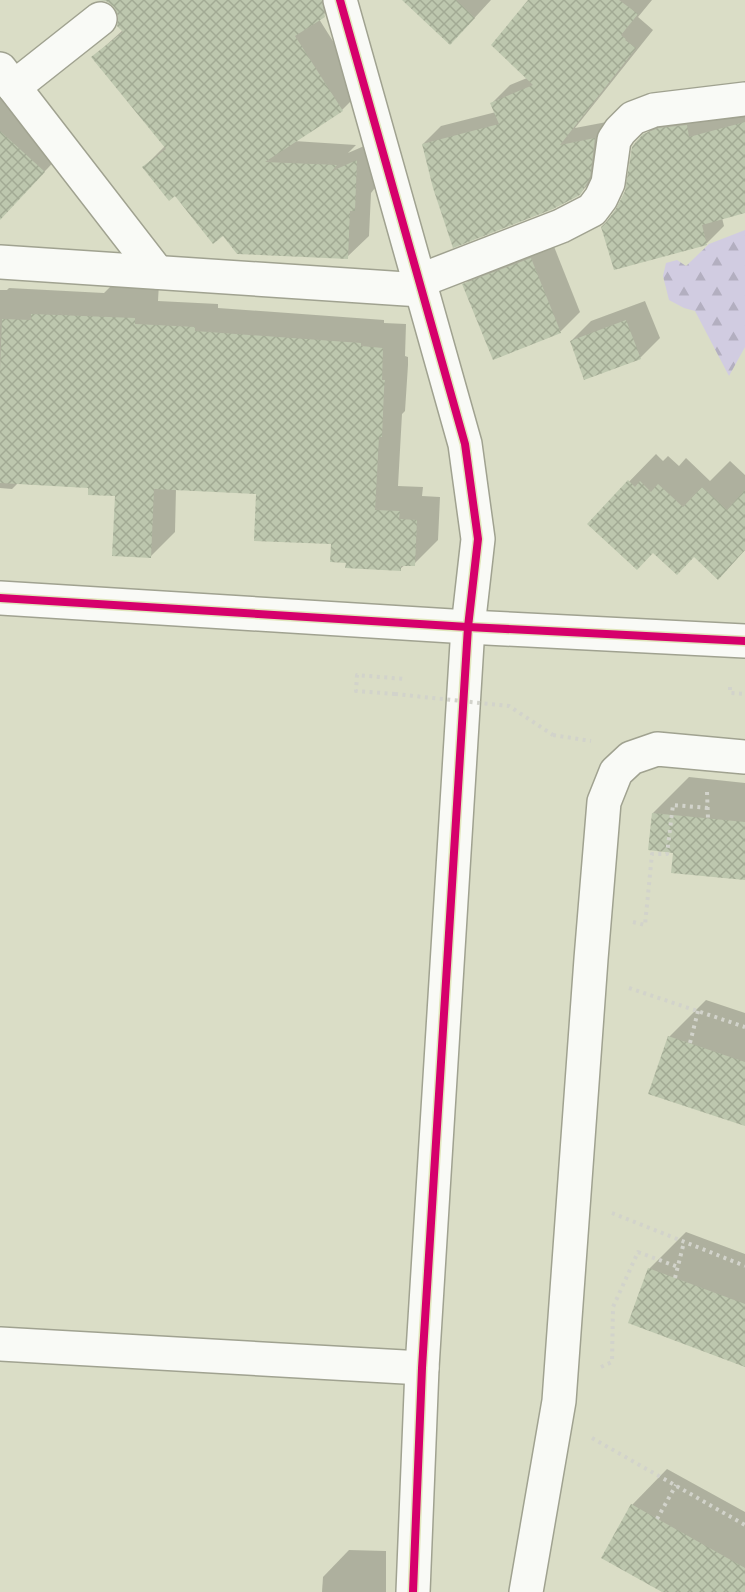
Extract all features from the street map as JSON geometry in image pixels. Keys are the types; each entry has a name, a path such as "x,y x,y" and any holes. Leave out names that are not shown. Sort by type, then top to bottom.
{"street":[{"path":"340,0 465,444 478,539 468,627 422,1368 412,1592"},
{"path":"100,19 7,78 157,272"},
{"path":"0,262 420,285 561,226 592,210 608,183 614,140 633,118 654,110 745,99"},
{"path":"0,598 468,627 745,641"},
{"path":"526,1592 559,1401 604,802 616,772 631,758 657,749 745,757"},
{"path":"0,1344 422,1368"}],"path":[{"path":"405,679 357,675 356,691 509,706 553,735"},
{"path":"730,687 730,693 745,694"},
{"path":"706,788 708,818"},
{"path":"632,922 645,925 652,854 667,854 672,805 708,808"},
{"path":"622,986 745,1027"},
{"path":"690,1043 698,1011"},
{"path":"607,1211 745,1266"},
{"path":"675,1278 684,1242"},
{"path":"598,1369 612,1362 613,1307 638,1252 678,1267"},
{"path":"586,1434 745,1525"},
{"path":"657,1519 676,1485"}],"green space":[{"path":"745,230 745,347 729,376 695,311 669,300 663,276 666,263 677,260 686,266 709,244"}],"building":[{"path":"97,0 322,0 325,17 295,36 343,111 265,162 337,165 332,171 357,160 355,211 350,211 348,259 237,254 223,236 213,244 175,196 169,201 142,167 166,149 91,57 123,32 117,26 118,16 114,7 106,1"},
{"path":"402,0 456,0 475,18 450,45"},
{"path":"528,0 619,0 638,14 621,35 636,48 560,145 595,138 590,178 580,195 553,209 453,248 433,188 422,144 499,124 490,103 533,85 491,45"},
{"path":"745,122 745,213 702,225 707,245 614,270 601,227 616,209 625,191 632,147 635,143 643,134 659,128 687,125 689,137"},
{"path":"0,131 45,172 0,220"},
{"path":"531,258 561,333 493,360 462,284"},
{"path":"31,314 135,318 135,324 195,327 195,331 361,343 361,346 383,348 382,380 385,380 375,510 400,511 399,519 417,520 415,566 401,566 401,571 345,568 346,563 330,562 331,544 254,541 256,494 154,489 151,558 112,556 115,496 88,495 88,488 0,483 2,319 31,320"},
{"path":"626,320 641,359 584,380 570,341"},
{"path":"628,480 635,487 640,481 651,492 658,484 683,507 702,487 727,510 745,490 745,550 718,580 694,557 677,575 653,553 637,570 587,524"},
{"path":"652,813 745,822 745,880 671,873 673,853 648,850"},
{"path":"668,1036 745,1062 745,1126 648,1094"},
{"path":"648,1268 745,1304 745,1367 628,1323"},
{"path":"631,1504 745,1568 745,1592 662,1592 601,1558"}],"cycle path":[{"path":"340,0 465,444 478,539 468,627 422,1368 413,1592"},
{"path":"0,598 468,627 745,641"}]}
